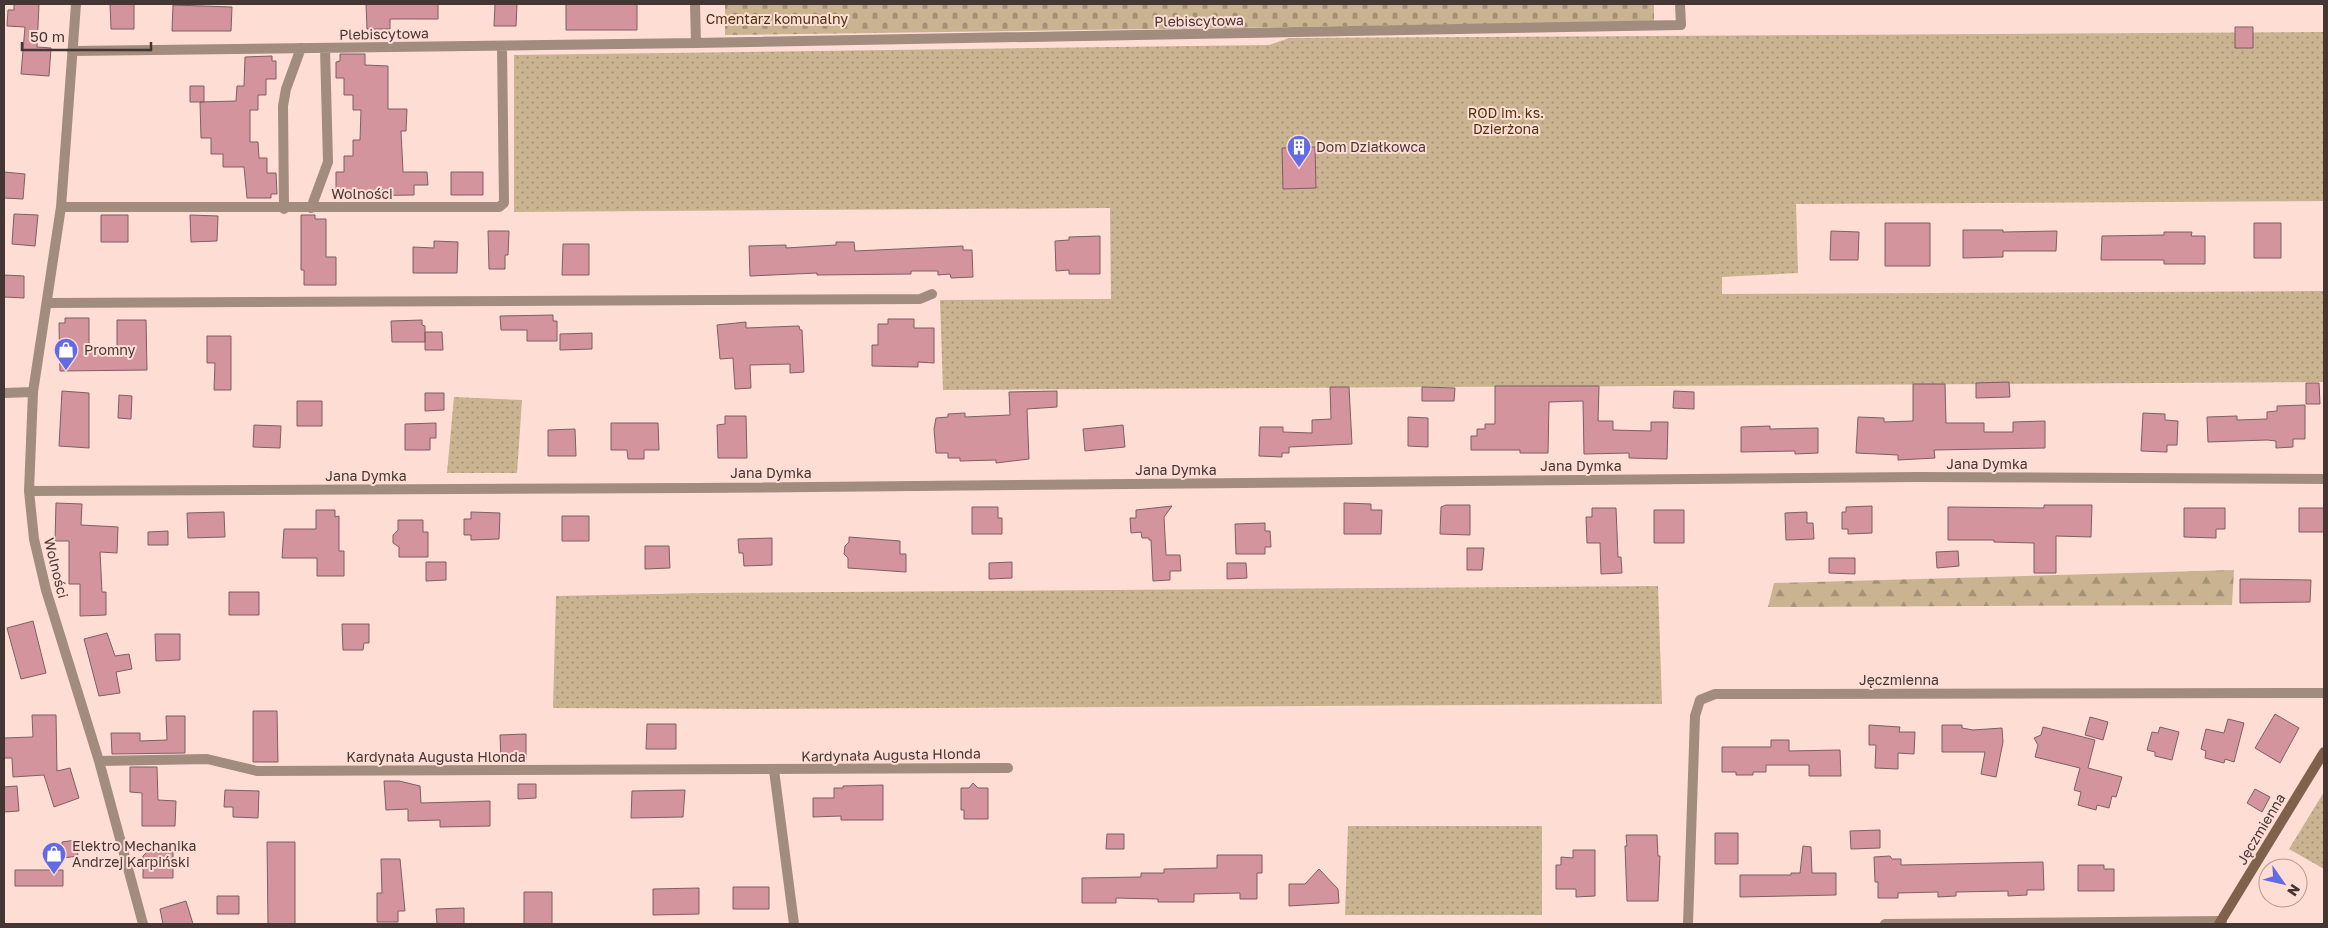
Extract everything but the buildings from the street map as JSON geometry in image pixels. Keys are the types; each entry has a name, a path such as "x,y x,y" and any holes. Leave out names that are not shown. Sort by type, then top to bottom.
{"street":[{"name":"Wolności","path":"76,4 61,207 48,303 33,392 29,491 34,539 46,590 99,761 144,924"},
{"path":"695,4 696,43"},
{"name":"Plebiscytowa","path":"72,51 696,43 1681,25 1680,4"},
{"name":"Wolności","path":"61,207 284,209 499,207 504,203 502,46"},
{"path":"284,209 283,106 286,88 301,48"},
{"path":"311,208 328,162 325,48"},
{"path":"48,303 920,299 932,294"},
{"path":"4,393 33,392"},
{"name":"Jana Dymka","path":"29,491 685,488 1916,477 2324,480"},
{"name":"Jęczmienna","path":"1688,924 1695,716 1700,700 1715,694 2324,693"},
{"name":"Jęczmienna","path":"1885,924 2221,922 2324,752"},
{"name":"Kardynała Augusta Hlonda","path":"99,761 207,759 257,771 1008,768"},
{"path":"774,770 794,924"}],"green space":[{"name":"Cmentarz komunalny","path":"725,4 1654,4 1654,22 725,35"},
{"name":"ROD im. ks. Dzierżona","path":"2324,32 2324,201 1796,204 1798,273 1722,277 1722,294 2324,291 2324,382 943,390 940,300 1111,299 1110,208 514,212 514,55 1269,45 1289,38"},
{"path":"454,397 522,400 517,473 447,473"},
{"path":"2234,570 2232,605 1768,607 1774,583"},
{"path":"1658,586 1662,704 760,709 553,708 556,596 706,593"},
{"path":"2324,792 2324,869 2308,860 2308,858 2289,849"},
{"path":"1348,826 1542,826 1542,915 1345,915"}],"place":[{"name":"Dom Działkowca","path":"1299,168"},
{"name":"Promny","path":"66,371"},
{"name":"Elektro Mechanika Andrzej Karpiński","path":"54,875"}]}
